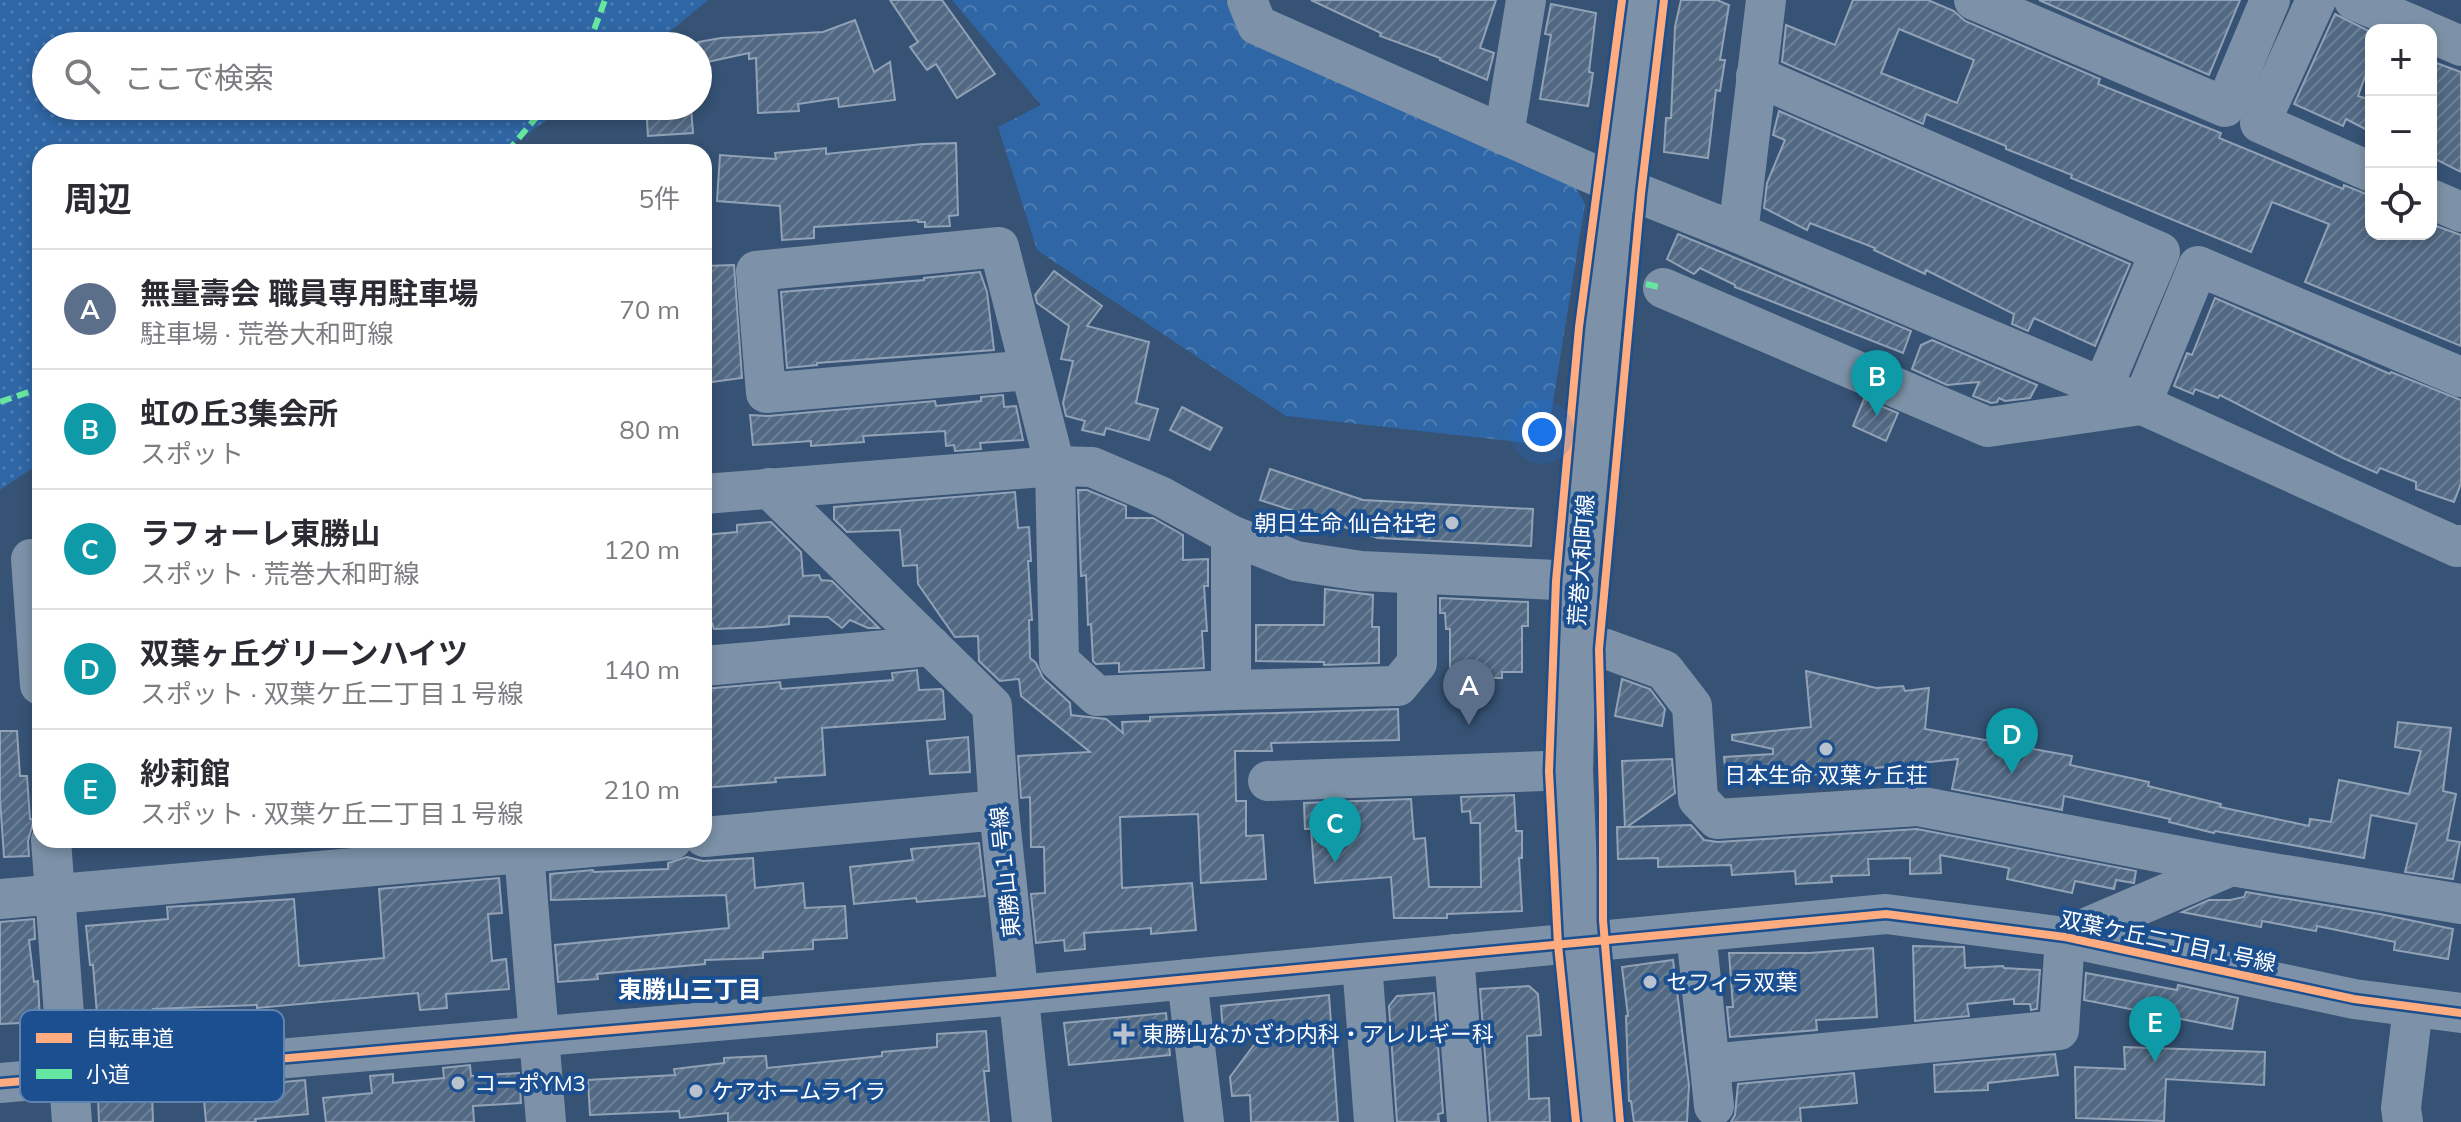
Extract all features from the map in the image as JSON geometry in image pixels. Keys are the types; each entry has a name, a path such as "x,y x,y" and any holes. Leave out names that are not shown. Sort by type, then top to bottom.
{"street":[{"path":"1247,0 1257,25 1615,184 1738,233 2460,543"},
{"path":"1504,135 1526,0"},
{"name":"荒巻大和町線","path":"1596,1122 1580,943 1573,770 1578,581 1615,184 1642,0"},
{"path":"1738,233 1766,0"},
{"path":"1974,0 2225,107 2270,0"},
{"path":"2316,0 2260,123 2365,169"},
{"path":"2354,0 2410,24"},
{"path":"2437,36 2461,46"},
{"path":"1756,76 2160,252 2102,389"},
{"path":"2437,202 2461,212"},
{"path":"1030,370 766,393 756,271 999,247 1055,466 1059,661 1097,696 1398,686 1417,663 1417,574"},
{"path":"2141,405 2198,266 2461,377"},
{"path":"1663,288 1988,427 2141,405"},
{"path":"712,493 1055,466 1092,467 1162,497 1231,535 1296,561 1361,571 1578,581"},
{"name":"東勝山１号線","path":"769,488 992,706 999,810 1032,1122"},
{"path":"1231,535 1231,690"},
{"path":"31,559 32,573"},
{"path":"712,665 931,646"},
{"path":"1576,648 1606,649 1664,670 1692,706 1698,799 1717,819 1918,806 2231,866 2461,904"},
{"path":"1268,781 1573,770"},
{"path":"712,836 999,810"},
{"path":"52,848 64,1010"},
{"path":"0,899 514,848"},
{"path":"524,848 546,1122"},
{"path":"1710,1064 2059,1030 2065,937 2231,866"},
{"name":"双葉ケ丘二丁目１号線","path":"284,1058 1018,995 1886,914 2065,937 2354,999 2461,1013"},
{"path":"1696,932 1714,1106"},
{"path":"1454,954 1467,1122"},
{"path":"1362,963 1374,1122"},
{"path":"1187,979 1204,1122"},
{"path":"2403,1122 2401,1108 2413,1007"},
{"name":"双葉ケ丘二丁目１号線","path":"0,1083 20,1081"},
{"path":"71,1102 72,1122"}],"green space":[{"path":"0,0 708,0 669,32 32,32 32,120 547,120 512,144 32,144 32,468 0,490"},
{"path":"952,0 1226,0 1242,33 1573,182 1585,204 1546,445 1286,416 1037,250 998,127 1041,105"}],"building":[{"path":"890,0 942,0 995,74 957,98 936,64 927,70 910,47 918,42"},
{"path":"1311,0 1496,0 1480,48 1494,53 1487,80 1440,58 1380,36 1381,33"},
{"path":"1681,0 1717,0 1729,5 1720,60 1725,60 1720,91 1716,90 1708,158 1664,152 1666,118 1671,118 1675,27"},
{"path":"1853,0 1928,0 1954,11 1965,21 2100,79 2098,84 2221,133 2219,138 2343,189 2344,185 2365,194 2365,240 2437,240 2437,226 2461,235 2461,346 2305,282 2329,224 2272,202 2251,252 2071,178 2072,175 2006,149 2006,146 1926,114 1923,124 1782,62 1786,25 1835,45","holes":["1899,29 1974,60 1957,103 1881,73"]},
{"path":"2039,0 2240,0 2209,75"},
{"path":"1551,4 1596,13 1588,106 1540,99 1551,35 1545,34"},
{"path":"2335,14 2365,29 2365,77 2358,96 2365,98 2365,129 2346,119 2343,126 2294,104"},
{"path":"855,20 874,72 890,62 895,100 839,107 838,98 798,104 799,111 758,113 756,58 749,59 749,53 712,61 712,40 823,32"},
{"path":"2437,63 2461,72 2461,172 2437,160"},
{"path":"1779,111 2130,264 2095,346 2034,318 2028,331 2012,324 2014,314 1926,270 1925,274 1875,248 1810,223 1807,230 1764,208 1767,183 1785,140 1773,135"},
{"path":"647,120 692,120 693,133 648,136"},
{"path":"956,143 958,215 949,216 950,226 925,227 925,222 918,220 814,227 814,238 782,240 780,206 717,201 720,155 776,159 775,153 826,148 826,154"},
{"path":"1678,234 1911,331 1903,353 1735,287 1700,268 1694,274 1667,259"},
{"path":"734,265 742,378 712,382 712,266"},
{"path":"1054,271 1102,306 1087,326 1149,342 1136,403 1158,409 1149,440 1106,428 1104,435 1082,430 1085,421 1066,416 1063,403 1073,361 1061,359 1069,326 1037,303 1035,295"},
{"path":"980,272 987,292 994,350 787,368 781,292"},
{"path":"2215,298 2390,374 2461,400 2461,483 2454,502 2416,489 2416,482 2380,468 2377,473 2343,458 2220,395 2218,398 2195,389 2193,394 2174,386 2187,353 2192,355"},
{"path":"1932,340 2037,385 2030,398 2005,401 1999,398 1991,403 1973,396 1979,382 1947,385 1912,369 1921,345"},
{"path":"1003,395 1004,407 1016,406 1023,440 980,443 981,449 955,451 954,445 946,446 945,431 863,436 864,442 811,446 811,441 753,445 750,415 935,401 936,406"},
{"path":"1864,399 1898,413 1886,441 1853,426"},
{"path":"1182,407 1222,428 1210,450 1170,430"},
{"name":"朝日生命 仙台社宅","path":"1270,469 1363,500 1533,509 1531,546 1378,538 1260,500"},
{"path":"1078,490 1087,490 1126,506 1126,518 1153,518 1183,535 1183,560 1208,559 1208,586 1204,586 1207,631 1202,631 1204,668 1119,672 1119,663 1096,664 1093,661 1086,575 1081,576"},
{"path":"1015,492 1018,528 1029,527 1030,658 1043,678 1070,703 1071,715 1106,719 1123,733 1122,722 1150,721 1150,717 1398,709 1399,740 1271,743 1272,751 1235,751 1236,801 1246,801 1246,836 1263,835 1266,879 1201,883 1198,814 1120,817 1122,888 1192,883 1196,930 1151,934 1151,928 1084,933 1085,949 1065,951 1064,940 1036,943 1031,894 1045,893 1044,847 1031,847 1030,797 1021,798 1018,756 1090,752 1021,696 1019,679 1000,681 979,661 978,636 955,637 918,584 917,565 903,566 900,530 847,532 834,519 834,507"},
{"path":"771,522 801,552 803,576 819,575 821,580 832,581 879,628 868,628 850,620 842,628 828,617 789,616 789,624 714,629 712,534 737,532 737,525"},
{"path":"1325,589 1373,595 1372,627 1379,627 1379,663 1324,665 1324,662 1256,661 1256,625 1324,625"},
{"path":"1440,598 1528,602 1528,626 1522,626 1522,672 1502,672 1502,678 1450,678 1450,629 1446,629 1445,613 1440,613"},
{"path":"917,670 919,690 941,689 945,719 822,728 825,775 775,778 776,782 712,787 712,688 780,682 781,689 893,680 892,673"},
{"path":"1806,671 1876,688 1903,686 1905,691 1929,688 1925,729 2072,756 2070,765 2149,782 2148,786 2221,804 2220,807 2309,826 2310,819 2331,822 2339,780 2409,794 2421,751 2395,747 2398,722 2451,728 2443,791 2456,794 2447,840 2460,842 2453,879 2405,872 2417,824 2371,815 2364,858 2214,833 2169,822 2170,819 2064,796 2062,810 1952,789 1958,759 1727,784 1724,757 1773,754 1773,749 1732,740 1732,735 1811,727"},
{"path":"1622,679 1650,689 1665,709 1662,726 1615,716"},
{"path":"0,731 17,731 20,776 27,776 32,819 29,856 4,857"},
{"path":"968,737 970,772 930,774 927,741"},
{"path":"1672,759 1675,793 1627,827 1691,825 1704,840 1718,842 1917,829 2136,871 2134,883 2116,880 2114,889 2075,881 2072,893 2007,879 2009,868 1940,855 1941,873 1910,874 1910,858 1868,859 1869,875 1831,876 1832,882 1796,884 1795,871 1732,875 1731,865 1658,867 1658,858 1618,859 1617,827 1625,827 1622,761"},
{"path":"1514,795 1516,831 1522,831 1522,858 1519,858 1522,911 1447,914 1447,918 1394,918 1391,877 1315,883 1311,829 1305,829 1304,803 1411,799 1414,839 1425,838 1429,887 1481,887 1480,823 1471,823 1470,811 1462,812 1461,797"},
{"path":"979,843 985,896 854,904 850,867 913,860 911,849"},
{"path":"687,857 703,861 753,858 755,888 803,883 805,908 845,906 847,938 813,940 813,949 763,952 763,958 705,960 705,964 597,974 598,979 558,982 555,945 729,928 726,895 551,900 550,874 668,869 668,863"},
{"path":"499,878 502,913 488,914 492,961 506,959 509,989 446,994 447,1008 420,1010 418,993 257,1008 257,1005 97,1010 86,926 168,919 167,907 294,899 299,966 384,958 379,889"},
{"path":"2246,892 2453,929 2448,959 2394,950 2395,942 2317,926 2316,931 2262,921 2261,927 2182,912 2209,900 2244,897"},
{"path":"34,919 35,939 29,940 34,982 38,981 39,1010 20,1010 20,1023 0,1024 0,922"},
{"path":"1913,946 1964,947 1965,968 2003,966 2040,970 2037,1009 2031,1010 2030,1004 2014,1004 2014,999 1967,1004 1969,1016 1915,1021"},
{"path":"1873,948 1877,1017 1816,1020 1817,1030 1730,1037 1727,1007 1733,1007 1729,953 1810,953"},
{"path":"1673,960 1689,1085 1687,1122 1634,1122 1629,1101 1628,1016 1622,967"},
{"path":"2086,973 2177,990 2178,985 2238,998 2232,1029 2084,1000"},
{"path":"1529,986 1538,994 1541,1035 1527,1036 1529,1099 1549,1098 1550,1122 1490,1122 1480,989"},
{"path":"1434,993 1443,1113 1438,1114 1439,1122 1397,1122 1389,1006 1397,996"},
{"path":"1329,995 1338,1122 1251,1122 1250,1095 1232,1096 1230,1077 1265,1030 1223,1033 1221,1006"},
{"path":"1166,1013 1170,1055 1069,1065 1064,1023"},
{"path":"986,1031 989,1071 984,1071 989,1122 728,1122 728,1113 680,1118 679,1111 590,1115 588,1080 675,1075 674,1069 724,1063 724,1058 766,1056 767,1068 882,1056 882,1052 937,1047 937,1034"},
{"path":"2124,1047 2265,1052 2264,1085 2166,1079 2164,1121 2076,1118 2075,1067 2125,1069"},
{"path":"2055,1054 2058,1075 1988,1083 1988,1090 1935,1092 1934,1065"},
{"path":"470,1065 471,1076 519,1073 521,1103 473,1106 474,1122 326,1122 323,1098 372,1093 370,1076 393,1074 393,1083 444,1078 443,1068"},
{"path":"1854,1073 1857,1103 1800,1108 1801,1122 1731,1122 1735,1115 1738,1084"},
{"path":"305,1080 308,1114 255,1119 256,1122 206,1122 204,1102 284,1102 284,1082"},
{"path":"98,1102 152,1102 153,1122 99,1122"}],"marked path":[{"path":"593,32 605,0"},
{"path":"514,144 534,120"},
{"path":"1646,284 1663,288"},
{"path":"0,402 32,391"}],"cycle path":[{"path":"1576,1122 1558,945 1549,771 1556,581 1579,327 1622,0"},
{"path":"1620,1122 1603,920 1599,649 1641,194 1664,0"},
{"path":"284,1058 1018,995 1886,914 2065,937 2354,999 2461,1013"},
{"path":"0,1083 20,1081"}],"place":[{"name":"虹の丘3集会所","path":"1877,416"},
{"name":"朝日生命 仙台社宅","path":"1452,523"},
{"name":"無量壽会 職員専用駐車場","path":"1469,725"},
{"name":"日本生命 双葉ヶ丘荘","path":"1826,749"},
{"name":"双葉ヶ丘グリーンハイツ","path":"2012,774"},
{"name":"ラフォーレ東勝山","path":"1335,863"},
{"name":"セフィラ双葉","path":"1650,982"},
{"name":"東勝山なかざわ内科・アレルギー科","path":"1124,1034"},
{"name":"紗莉館","path":"2155,1062"},
{"name":"コーポYM3","path":"458,1083"},
{"name":"ケアホームライラ","path":"696,1091"}],"district":[{"name":"東勝山三丁目","path":"690,990"}]}
